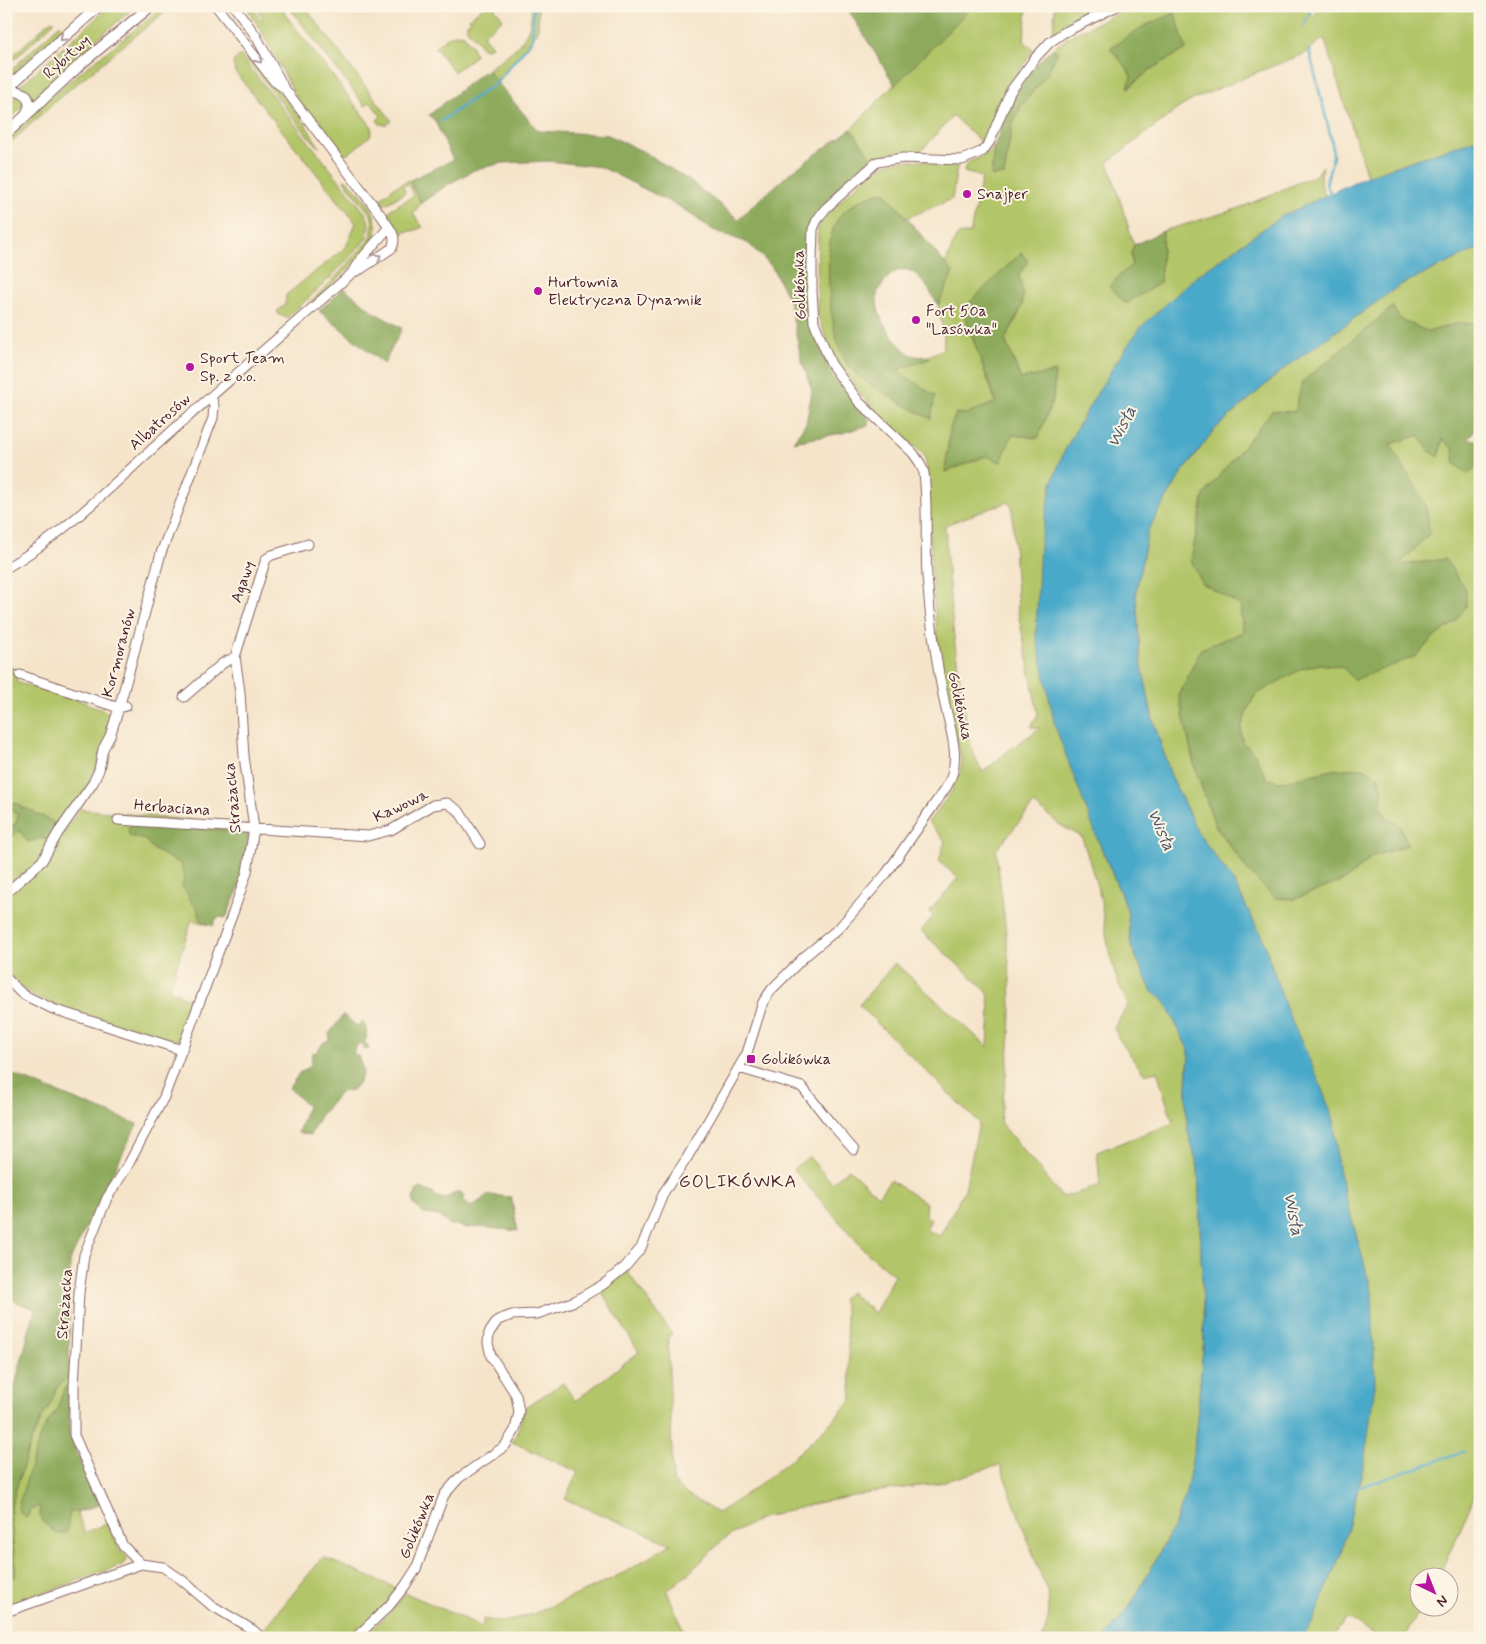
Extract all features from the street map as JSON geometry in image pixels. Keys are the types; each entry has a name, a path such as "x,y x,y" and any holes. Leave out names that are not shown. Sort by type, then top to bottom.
{"main road":[{"name":"Rybitwy","path":"6,89 100,6"},
{"name":"Rybitwy","path":"6,134 82,63 151,6"},
{"path":"6,93 17,91 26,95 30,101 30,107 25,116"}],"street":[{"path":"216,6 274,81 284,88"},
{"path":"234,6 256,36 284,88 392,231"},
{"name":"Golikówka","path":"355,1638 388,1606 416,1569 444,1495 459,1478 505,1446 515,1430 519,1412 516,1395 491,1356 488,1343 489,1332 498,1320 512,1315 536,1314 575,1301 604,1284 625,1267 642,1248 664,1192 687,1158 747,1053 763,1002 772,988 804,957 839,928 886,874 947,786 954,771 956,760 935,658 927,576 924,473 913,453 859,402 830,364 814,322 812,262 813,229 816,220 825,209 877,162 903,158 962,160 983,151 990,141 1010,92 1036,57 1050,42 1063,33 1117,6"},
{"name":"Albatrosów","path":"6,568 36,549 74,520 211,396 352,273 357,264 392,231"},
{"name":"Albatrosów","path":"352,273 361,270 392,248 394,243 392,231"},
{"name":"Kormoranów","path":"6,893 42,861 58,833 93,783 99,770 103,750 123,707 161,553 214,416 214,404 211,396"},
{"name":"Agawy","path":"235,657 266,559 272,554 308,544"},
{"path":"184,697 223,663 235,657"},
{"name":"Strażacka","path":"141,1564 123,1546 74,1435 74,1386 79,1293 84,1255 104,1206 164,1097 247,872 254,828 244,756 240,692 235,657"},
{"path":"20,675 123,707"},
{"name":"Kawowa","path":"254,828 368,836 391,830 433,805 447,803 459,811 480,844"},
{"name":"Herbaciana","path":"118,820 254,828"},
{"path":"6,978 22,994 52,1009 182,1050"},
{"path":"738,1068 802,1087 854,1150"},
{"path":"6,1612 141,1564 163,1567 182,1580 211,1605 253,1630 262,1638"}],"green space":[{"path":"110,6 136,6 96,40 34,101 30,92 20,86"},
{"path":"165,6 172,6 58,99 6,147 6,141 63,86"},
{"path":"248,6 262,20 263,17 254,6 283,6 284,13 372,127 370,136 348,154 339,154 297,98 251,15"},
{"path":"291,6 304,6 392,121 385,125 380,124 377,120 381,116 370,102 365,106 292,11"},
{"path":"484,6 493,6 503,19 483,35 492,46 487,49 483,48 467,29 467,24 471,21 469,19"},
{"path":"531,6 538,6 538,28 532,40 497,82 487,70 512,51 525,36 531,18"},
{"path":"846,6 973,6 895,85"},
{"path":"973,6 983,6 990,10 991,6 1027,6 1024,41 1034,50 1004,93 984,145 953,116 919,153 889,154 873,160 851,129"},
{"path":"1055,6 1106,6 1077,19 1053,34"},
{"path":"1133,6 1301,6 1314,16 1320,6 1480,6 1480,138 1367,176 1324,38 1304,54 1194,99 1179,108 1108,162 1134,245 1131,254 1132,264 1160,283 1163,231 1240,208 1316,175 1323,166 1320,180 1325,196 1280,217 1196,277 1140,328 1115,364 1084,415 1063,454 1052,483 1096,835 1127,909 1131,946 1152,992 1164,1000 1189,1051 1186,1107 1188,1132 1198,1167 1204,1338 1194,1452 1185,1497 1173,1528 1129,1608 1104,1638 1042,1638 1048,1616 1048,1594 1000,1465 935,1484 880,1491 817,1503 759,1519 724,1539 667,1591 687,1638 362,1638 388,1614 406,1593 483,1627 483,1619 503,1622 533,1614 586,1591 627,1571 671,1544 565,1499 578,1472 512,1442 519,1428 525,1407 563,1383 575,1401 639,1352 601,1291 627,1271 672,1334 668,1337 673,1481 684,1493 718,1513 789,1461 822,1431 852,1399 845,1309 842,1299 850,1292 875,1313 894,1275 867,1253 793,1169 809,1157 832,1183 849,1169 878,1196 890,1180 926,1203 925,1216 931,1219 926,1230 940,1236 965,1189 979,1123 859,1005 895,963 988,1047 990,1009 988,992 921,931 933,916 929,912 958,878 939,861 945,841 928,822 952,791 953,783 960,772 962,763 940,665 932,583 927,468 924,455 863,397 833,356 818,316 818,228 822,220 857,185 877,169 888,164 898,161 918,160 952,163 957,167 952,199 907,218 884,191 835,224 828,253 896,369 929,359 929,356 943,349 944,336 938,305 953,273 945,264 957,235 970,233 982,177 964,172 966,165 985,155 994,147 992,176 1004,175 1012,126 1021,106 1047,74 1058,52 1052,49 1072,35","holes":["1110,48 1186,49 1151,69 1129,88 1131,76 1127,68","1019,275 1022,303 1018,316 1005,340 1021,379 1055,373 1053,399 1038,438 1012,435 986,456 945,472 950,429 956,413 967,415 996,403 964,314","1008,502 1012,507 1018,612 1038,714 1031,727 1040,728 983,772 975,756 967,727 959,677 951,612 945,525","1034,804 1060,825 1082,837 1100,896 1109,952 1116,977 1128,1005 1114,1028 1119,1039 1144,1074 1157,1071 1173,1123 1097,1152 1100,1185 1062,1197 1000,1122 1009,1049 1011,1005 1007,947 996,850"]},
{"path":"1175,13 1186,49 1151,69 1128,88 1131,76 1127,68 1110,48 1142,27"},
{"path":"50,21 55,21 6,67 6,62"},
{"path":"60,24 64,28 6,80 6,75"},
{"path":"455,34 464,35 472,46 475,55 454,72 435,47 446,38"},
{"path":"1052,49 1058,52 1047,74 1021,106 1012,126 1004,175 991,176 994,147 1013,97 1038,62"},
{"path":"243,54 253,57 305,124 320,148 308,136"},
{"path":"240,55 366,214 369,223 367,238 328,280 287,318 279,315 277,311 285,305 286,295 346,247 356,223 235,72 233,62"},
{"path":"487,70 538,131 608,135 644,152 690,181 738,219 790,173 851,129 873,160 830,198 811,226 807,237 808,300 811,323 831,374 870,420 869,425 842,433 793,442 806,423 812,391 801,358 789,300 772,267 748,243 713,230 680,207 601,167 550,161 502,163 474,170 447,185 421,203 410,180 453,160 435,121 429,115"},
{"path":"18,96 23,99 23,106 6,122 6,105"},
{"path":"345,179 370,206 376,223 376,232 373,241 367,249 339,279 310,305 309,303 371,238 373,223 371,215"},
{"path":"409,180 421,203 413,214 423,227 404,232 403,234 388,215 391,209 414,196 409,184 403,186 405,191 403,194 384,205 381,198 393,188"},
{"path":"884,191 953,273 938,305 920,278 907,270 900,270 892,274 877,293 880,314 895,340 910,354 919,357 929,356 929,359 897,370 935,396 931,419 886,395 855,373 841,353 836,337 828,275 831,237 835,224 850,207"},
{"path":"1163,231 1160,283 1126,304 1109,286 1132,264 1131,254 1134,245"},
{"path":"1480,248 1480,322 1456,324 1428,332 1398,318 1392,307 1295,412 1272,411 1204,495 1191,560 1202,583 1240,605 1243,632 1201,649 1179,696 1194,765 1215,825 1249,872 1275,898 1295,899 1347,879 1373,856 1407,845 1400,826 1387,818 1380,805 1383,790 1378,776 1363,768 1333,770 1279,782 1267,779 1254,753 1242,742 1241,728 1255,695 1301,669 1320,664 1343,667 1416,656 1433,638 1454,623 1398,565 1390,444 1420,435 1428,450 1439,457 1442,439 1453,448 1468,473 1480,463 1480,534 1478,536 1480,541 1480,1482 1443,1566 1408,1566 1408,1616 1417,1616 1404,1638 1380,1638 1347,1618 1332,1638 1301,1638 1312,1624 1342,1551 1364,1464 1372,1292 1338,1169 1334,1121 1286,1008 1262,937 1232,879 1198,833 1171,776 1153,720 1140,656 1136,592 1148,530 1181,474 1214,430 1280,372 1400,285"},
{"path":"1021,253 1028,261 1019,275 1023,294 1022,306 1005,340 1021,379 1055,372 1053,398 1038,438 1012,435 1001,462 986,456 945,472 950,429 956,413 967,414 996,402 964,314 967,305"},
{"path":"344,288 375,313 402,328 384,364 319,311"},
{"path":"1393,307 1399,318 1428,332 1456,324 1480,322 1480,379 1476,384 1480,387 1480,421 1468,440 1480,440 1480,463 1468,474 1455,464 1453,449 1442,439 1439,457 1428,450 1420,435 1390,444 1425,504 1430,533 1399,565 1445,559 1466,590 1466,606 1454,623 1433,638 1416,656 1354,680 1343,667 1320,664 1301,669 1255,695 1241,728 1242,742 1254,753 1267,779 1279,782 1333,770 1363,768 1378,776 1383,790 1380,806 1387,818 1400,826 1408,845 1373,856 1347,879 1295,899 1275,898 1249,872 1215,825 1194,765 1179,696 1201,649 1243,632 1240,605 1202,583 1191,560 1204,495 1272,411 1295,412 1302,382"},
{"path":"6,666 13,668 18,683 74,698 112,714 109,732 90,784 40,860 11,884 6,866"},
{"path":"13,802 20,805 22,809 34,811 36,815 44,816 44,818 59,826 49,843 47,839 43,838 28,842 19,830 14,836 6,831 7,827 16,824 18,814 13,812 10,807"},
{"path":"80,809 250,827 240,885 215,911 209,925 192,920 169,989 193,1002 181,1039 169,1042 36,997 18,986 6,968 6,898 34,872"},
{"path":"131,825 242,831 249,835 240,885 226,918 220,917 216,919 213,926 201,921 198,909 191,902 182,887 184,877 181,864 154,850 145,840 130,836 128,832"},
{"path":"343,1015 357,1026 363,1022 365,1027 364,1043 368,1045 369,1049 363,1050 361,1042 353,1053 359,1057 363,1071 360,1081 352,1090 341,1092 320,1116 310,1135 298,1133 307,1106 289,1088 300,1072 304,1071 311,1064 312,1053 317,1052 323,1043 330,1039 329,1034"},
{"path":"6,1072 137,1124 70,1260 69,1376 56,1389 50,1405 30,1443 12,1503 11,1516 16,1577 14,1579 8,1578 6,1582 6,1460 8,1454 6,1452 6,1420 35,1309 6,1298"},
{"path":"421,1188 444,1199 461,1192 465,1196 462,1200 471,1207 488,1195 511,1197 518,1231 480,1227 464,1228 457,1225 449,1225 439,1216 424,1214 414,1205 413,1199 417,1190"},
{"path":"69,1358 69,1435 100,1504 77,1513 85,1533 108,1523 119,1549 126,1556 127,1560 122,1565 6,1606 6,1516 26,1453"},
{"path":"69,1385 69,1435 100,1504 77,1512 70,1512 67,1532 57,1534 45,1524 40,1516 40,1506 30,1510 26,1517 19,1512 18,1507 41,1433 57,1409 64,1389"},
{"path":"323,1557 398,1589 386,1604 351,1638 264,1638 260,1634"}],"water":[{"name":"Wisła","path":"1480,138 1480,248 1400,285 1280,372 1214,430 1181,474 1148,530 1136,592 1140,656 1153,720 1171,776 1198,833 1232,879 1262,937 1286,1008 1318,1079 1334,1121 1338,1169 1372,1292 1375,1385 1364,1464 1342,1551 1312,1624 1301,1638 1104,1638 1129,1608 1173,1528 1185,1497 1194,1452 1204,1338 1198,1167 1188,1132 1186,1107 1189,1051 1164,1000 1152,992 1131,946 1127,909 1096,835 1055,726 1036,635 1040,543 1052,483 1063,454 1084,415 1115,364 1140,328 1196,277 1280,217 1367,176"}],"waterway":[{"path":"441,121 497,82 532,40 534,6"},
{"path":"1303,26 1313,6"},
{"path":"1309,50 1332,142 1333,156 1326,184 1332,196"},
{"path":"1357,1488 1464,1452"}],"place":[{"name":"Snajper","path":"967,194"},
{"name":"Hurtownia Elektryczna Dynamik","path":"538,291"},
{"name":"Fort 50a \"Lasówka\"","path":"916,320"},
{"name":"Sport Team Sp. z o.o.","path":"190,367"},
{"name":"Golikówka","path":"751,1059"}],"district":[{"name":"GOLIKÓWKA","path":"738,1182"}]}
